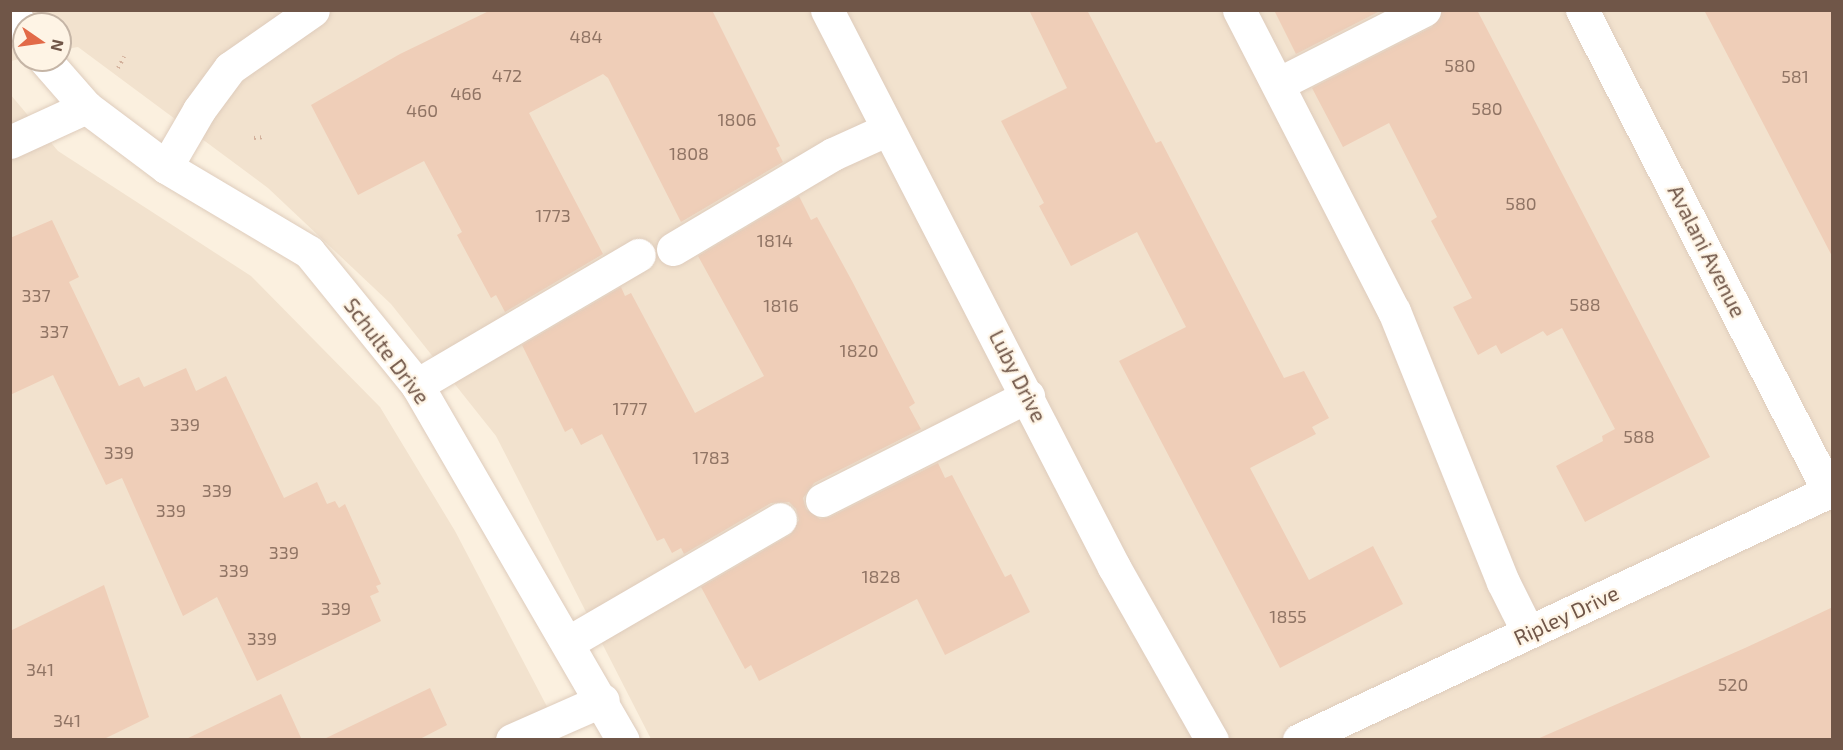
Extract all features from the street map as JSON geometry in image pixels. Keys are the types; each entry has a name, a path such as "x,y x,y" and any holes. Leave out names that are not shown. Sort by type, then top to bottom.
{"street":[{"path":"166,167 199,110 230,68 313,10"},
{"name":"Luby Drive","path":"826,10 1028,396 1113,567 1212,740"},
{"path":"1239,10 1394,311 1503,582 1528,633"},
{"path":"1278,84 1424,10"},
{"name":"Avalani Avenue","path":"1582,10 1831,491"},
{"name":"Schulte Drive","path":"55,72 86,107 166,167 309,252 417,386 603,700 623,740"},
{"path":"10,142 86,107"},
{"path":"673,249 833,154 888,129"},
{"path":"417,386 639,255"},
{"path":"822,500 1028,396"},
{"name":"Ripley Drive","path":"1299,740 1831,491"},
{"path":"569,642 780,519"},
{"path":"512,740 603,700"}],"path":[{"path":"118,68 123,57"},
{"path":"254,138 265,137"}],"shaded area":[{"path":"10,11 1832,11 1832,739 651,739 496,436 391,304 268,188 78,47 72,48 72,12 12,12 11,61"},
{"path":"10,94 58,151 251,276 380,407 455,531 564,739 11,739"}],"building":[{"path":"491,10 712,10 780,146 776,148 783,162 681,222 608,78 603,74 529,113 603,254 505,312 496,295 491,298 457,235 462,232 424,161 358,195 311,105 400,54"},
{"path":"1029,10 1087,10 1156,143 1161,141 1284,378 1304,371 1329,418 1312,427 1316,434 1250,468 1309,580 1373,546 1403,604 1280,668 1119,361 1186,327 1137,232 1071,266 1039,206 1044,203 1001,121 1067,88"},
{"path":"1274,10 1382,10 1296,54"},
{"path":"1443,10 1477,10 1710,457 1585,522 1556,466 1603,441 1602,436 1615,429 1562,328 1547,336 1543,331 1501,354 1496,345 1478,355 1453,307 1472,298 1431,221 1437,217 1389,123 1343,147 1312,88 1432,27"},
{"path":"1704,10 1833,10 1833,258 1764,125"},
{"path":"799,196 811,220 817,217 852,281 915,403 909,407 921,429 814,483 803,498 806,509 820,519 830,517 938,463 945,478 952,475 1005,577 1011,574 1030,612 945,655 917,599 759,681 751,665 745,669 701,587 790,535 799,520 796,509 789,502 771,503 684,554 681,548 672,553 664,538 657,541 602,434 581,445 572,428 565,432 522,345 621,287 625,296 631,293 695,413 764,376 698,256"},
{"path":"52,220 79,277 69,282 119,386 139,377 144,387 186,368 196,391 226,376 284,498 317,482 327,504 335,501 339,508 345,504 381,584 376,586 379,592 370,596 381,621 257,681 217,597 183,616 122,478 106,485 53,375 10,395 10,238"},
{"path":"104,585 149,717 102,740 10,740 10,631"},
{"path":"1833,607 1833,740 1535,740 1745,648"},
{"path":"430,688 447,725 418,740 322,740"},
{"path":"281,694 302,740 184,740"}]}
